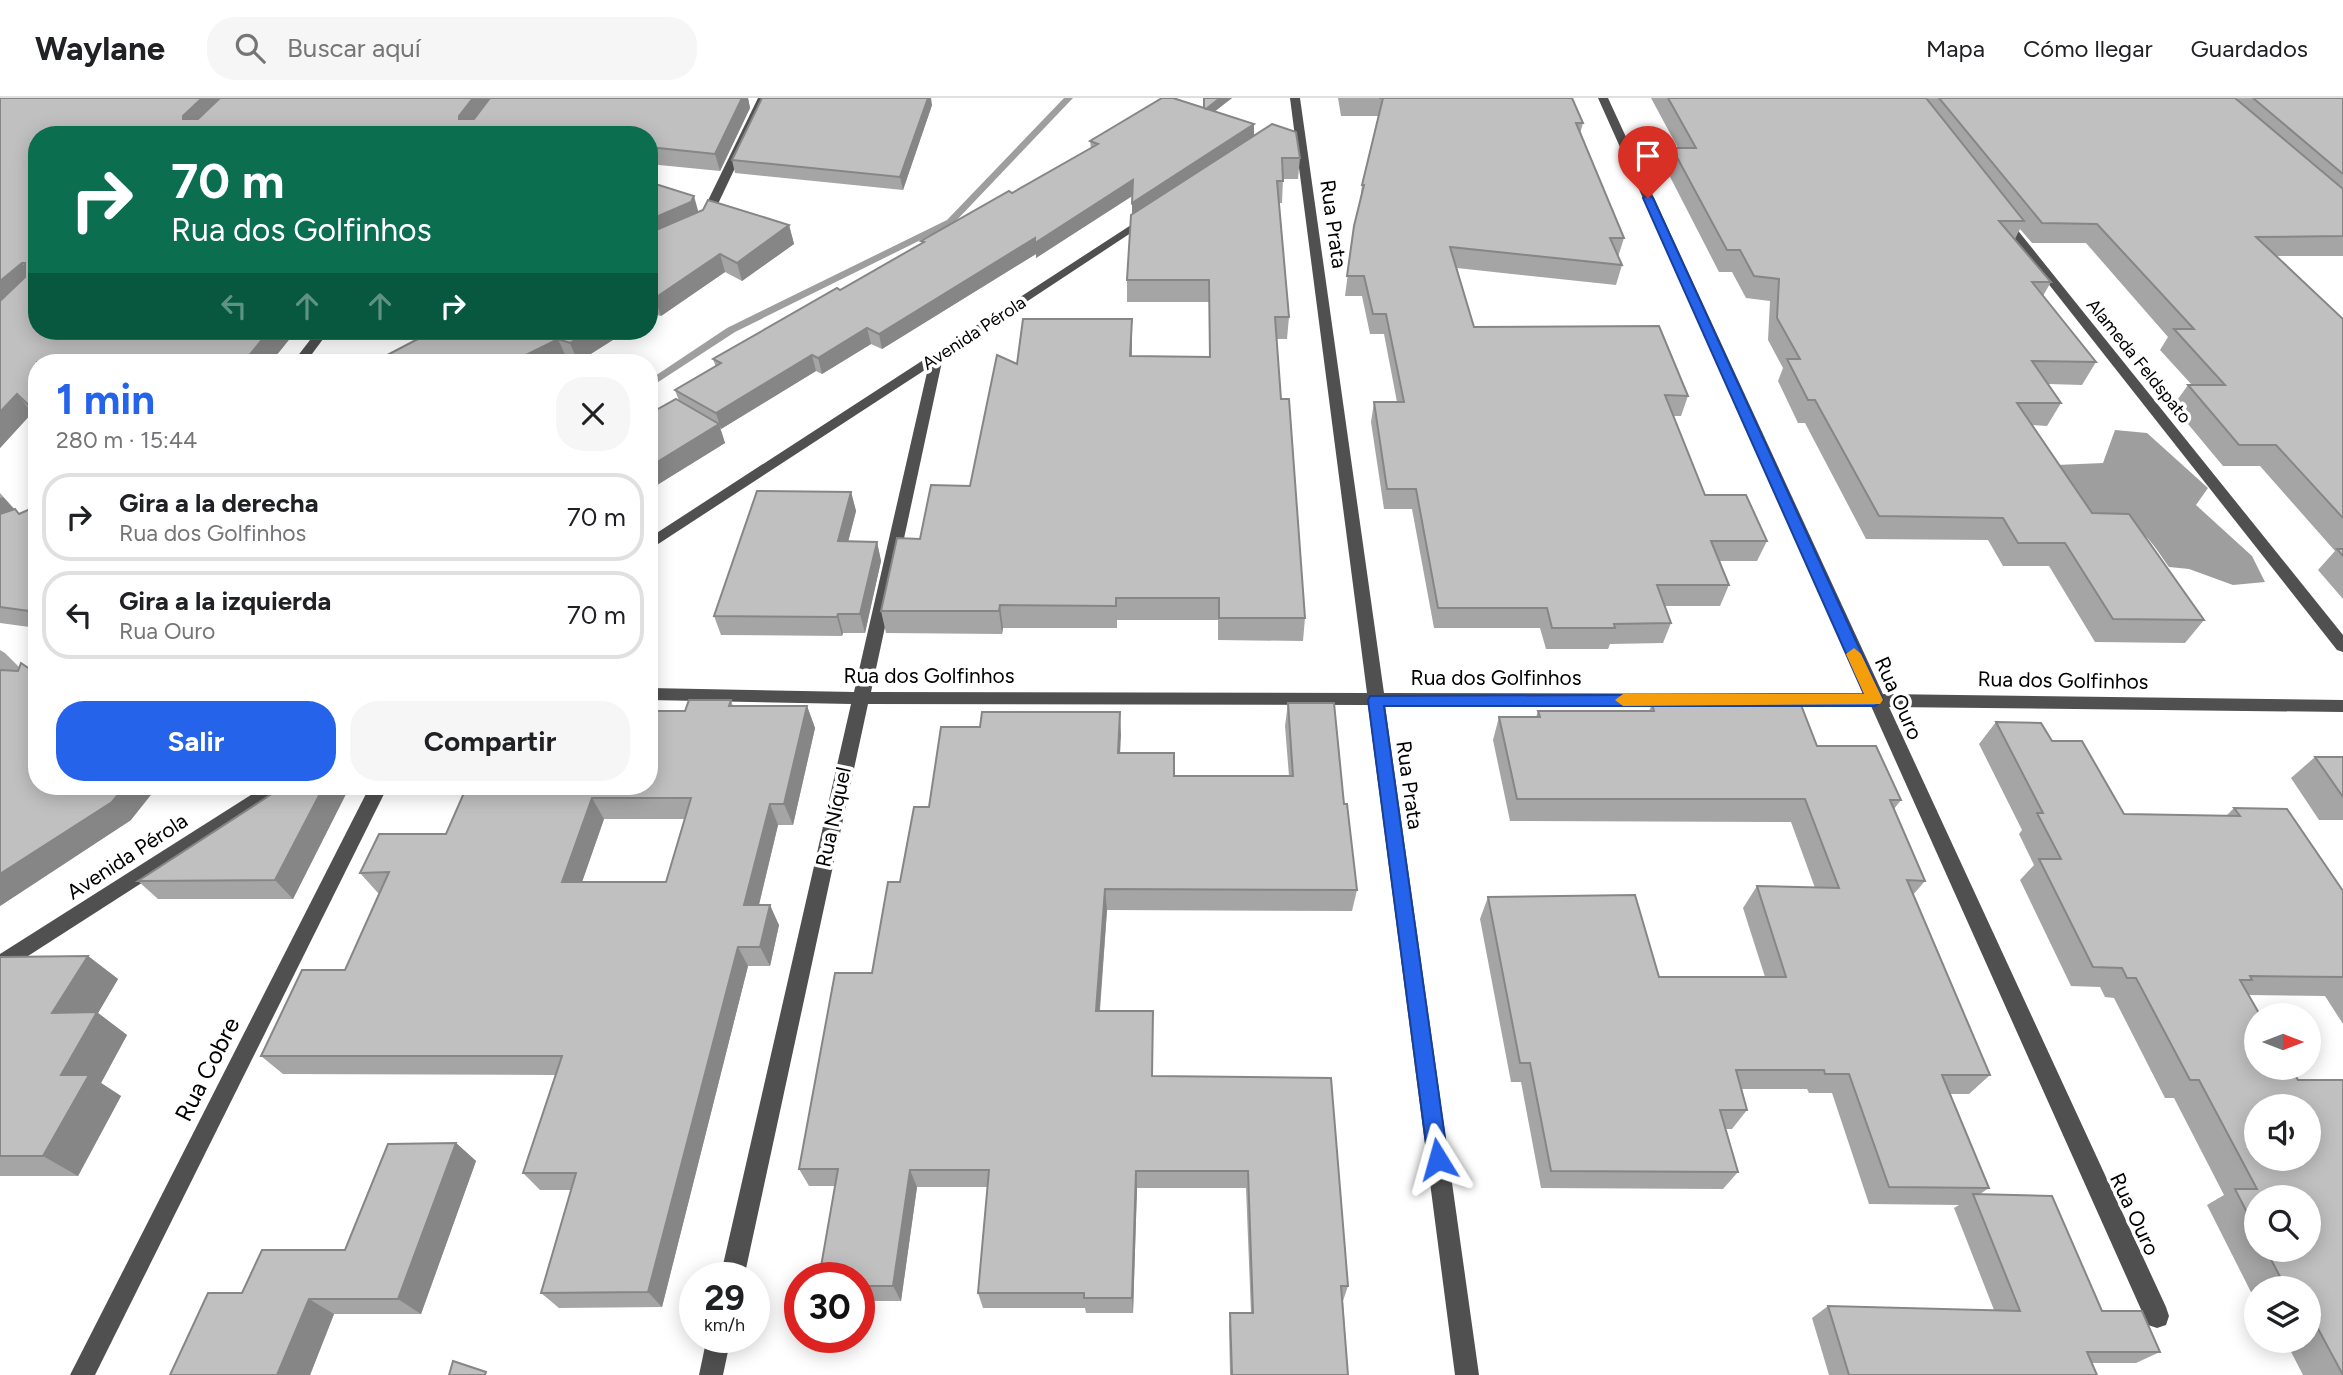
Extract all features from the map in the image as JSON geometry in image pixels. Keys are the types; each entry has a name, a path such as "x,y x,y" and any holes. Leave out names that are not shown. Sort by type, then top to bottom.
{"street":[{"path":"692,229 703,224 763,98"},
{"name":"Rua Prata","path":"1295,98 1291,122 1376,700 1467,1375"},
{"name":"Rua Ouro","path":"1603,98 2157,1316"},
{"name":"Alameda Feldspato","path":"1993,205 2343,646"},
{"name":"Avenida Pérola","path":"658,539 1158,211"},
{"path":"305,354 316,340"},
{"name":"Rua Níquel","path":"736,1262 937,357"},
{"name":"Rua dos Golfinhos","path":"658,694 859,698 1875,700 2343,706"},
{"name":"Avenida Pérola","path":"0,965 265,795"},
{"name":"Rua Cobre","path":"82,1375 374,795"},
{"path":"711,1375 716,1353"}],"shaded area":[{"path":"2115,430 2147,433 2208,488 2196,505 2252,556 2265,582 2233,585 2189,569 2169,567 2151,542 2137,529 2088,519 2080,494 2062,484 2056,465 2103,463"}],"building":[{"path":"0,98 202,98 183,116 183,119 198,119 220,98 473,98 459,119 474,119 490,98 742,98 715,154 658,148 658,126 28,126 28,340 262,340 250,354 28,354 28,404 17,394 0,412 0,301 25,277 25,263 0,281"},
{"path":"762,98 928,98 900,177 732,160"},
{"path":"1162,98 1173,98 1254,124 1132,203 1133,180 1035,243 1035,238 879,334 867,328 818,358 812,355 716,413 675,390 721,363 713,359 837,288 840,290 1009,191 1012,193 1098,144 1090,141"},
{"path":"1204,98 1220,98 1206,109"},
{"path":"1383,98 1572,98 1583,123 1576,123 1624,238 1610,238 1622,265 1450,247 1474,327 1659,326 1688,396 1665,395 1705,495 1746,495 1767,541 1711,541 1729,585 1657,585 1671,623 1614,624 1615,628 1552,628 1547,608 1438,608 1416,489 1387,489 1374,402 1404,402 1386,314 1373,314 1364,276 1347,276 1362,185"},
{"path":"1668,98 1926,98 2024,221 1999,221 2051,282 2032,282 2096,362 2032,361 2061,403 2017,403 2092,513 2129,514 2204,620 2113,619 2065,543 2018,543 2003,518 1879,516 1815,400 1808,400 1787,359 1800,359 1777,318 1779,279 1754,276 1740,250 1727,250 1672,148 1696,148"},
{"path":"1939,98 2235,98 2343,189 2343,236 2256,237 2343,319 2343,518 2276,445 2239,445 2188,385 2225,385 2174,329 2194,329 2097,224 2042,223"},
{"path":"2253,98 2343,98 2343,174"},
{"path":"1272,124 1296,132 1300,158 1282,158 1283,181 1277,181 1289,317 1275,317 1281,399 1289,399 1305,618 1219,618 1219,598 1116,598 1116,606 1000,605 999,611 881,611 897,538 920,539 931,485 970,486 997,355 1017,364 1023,319 1132,319 1130,356 1210,357 1209,280 1127,280 1131,215"},
{"path":"658,185 694,196 691,202 658,216"},
{"path":"708,200 789,225 737,263 720,254 658,296 658,229 703,210"},
{"path":"416,340 556,340 528,354 389,354"},
{"path":"676,399 719,424 658,461 658,409"},
{"path":"757,491 851,492 838,541 877,542 860,614 838,614 837,617 714,616"},
{"path":"15,509 19,514 28,510 28,611 0,607 0,514"},
{"path":"21,663 28,668 28,795 118,795 112,802 0,874 0,670 18,671"},
{"path":"689,700 731,700 729,706 807,706 784,804 770,804 744,905 770,905 760,947 738,947 648,1292 541,1293 576,1173 523,1173 562,1056 261,1056 302,970 345,970 389,872 360,873 379,834 446,834 463,795 658,795 658,711 685,711","holes":["592,798 691,798 666,882 562,882"]},
{"path":"1288,703 1334,703 1344,804 1347,804 1357,890 1105,889 1096,1011 1153,1011 1152,1076 1331,1078 1348,1286 1341,1286 1348,1375 1232,1375 1230,1313 1253,1313 1248,1171 1136,1171 1132,1298 1084,1298 1084,1293 978,1293 989,1170 910,1170 893,1286 875,1286 875,1262 822,1262 838,1169 799,1169 835,973 872,973 888,882 900,882 914,807 929,807 941,727 980,727 982,712 1120,712 1118,753 1174,753 1174,776 1293,776"},
{"path":"1652,704 1801,705 1817,746 1876,746 1901,800 1890,800 1925,881 1907,880 1990,1075 1942,1075 1989,1188 1889,1187 1849,1074 1825,1074 1824,1070 1736,1070 1747,1110 1720,1110 1738,1172 1551,1171 1530,1063 1520,1063 1488,897 1635,895 1659,977 1786,977 1757,886 1839,888 1805,799 1517,799 1499,717 1540,717 1538,711 1654,711"},
{"path":"1996,722 2041,723 2052,741 2082,741 2124,814 2240,816 2234,808 2287,809 2343,891 2343,977 2250,976 2252,980 2240,980 2253,1003 2244,1003 2244,1080 2343,1080 2343,1375 2321,1334 2321,1276 2280,1276 2272,1262 2321,1262 2321,1185 2255,1185 2247,1171 2321,1171 2321,1094 2244,1094 2244,1165 2199,1080 2190,1080 2136,978 2127,978 2122,968 2093,967 2039,859 2061,859 2037,813 2043,813"},
{"path":"2315,757 2343,757 2343,797"},
{"path":"270,795 319,795 275,880 138,881"},
{"path":"88,956 52,1013 97,1012 61,1075 89,1075 43,1156 0,1156 0,957"},
{"path":"456,1143 398,1299 309,1299 277,1375 170,1375 208,1293 242,1293 262,1250 345,1250 388,1144"},
{"path":"2235,1189 2244,1189 2244,1207"},
{"path":"1973,1194 2052,1196 2102,1311 2142,1311 2160,1352 2087,1352 2097,1375 1849,1375 1828,1306 2020,1311"},
{"path":"453,1361 486,1372 485,1375 449,1375"}],"waterway":[{"path":"658,379 731,330 950,222 1069,98"}],"slow traffic":[{"path":"1623,700 1875,700 1854,654"}],"route":[{"path":"1438,1159 1376,700 1875,700 1648,198"}]}
